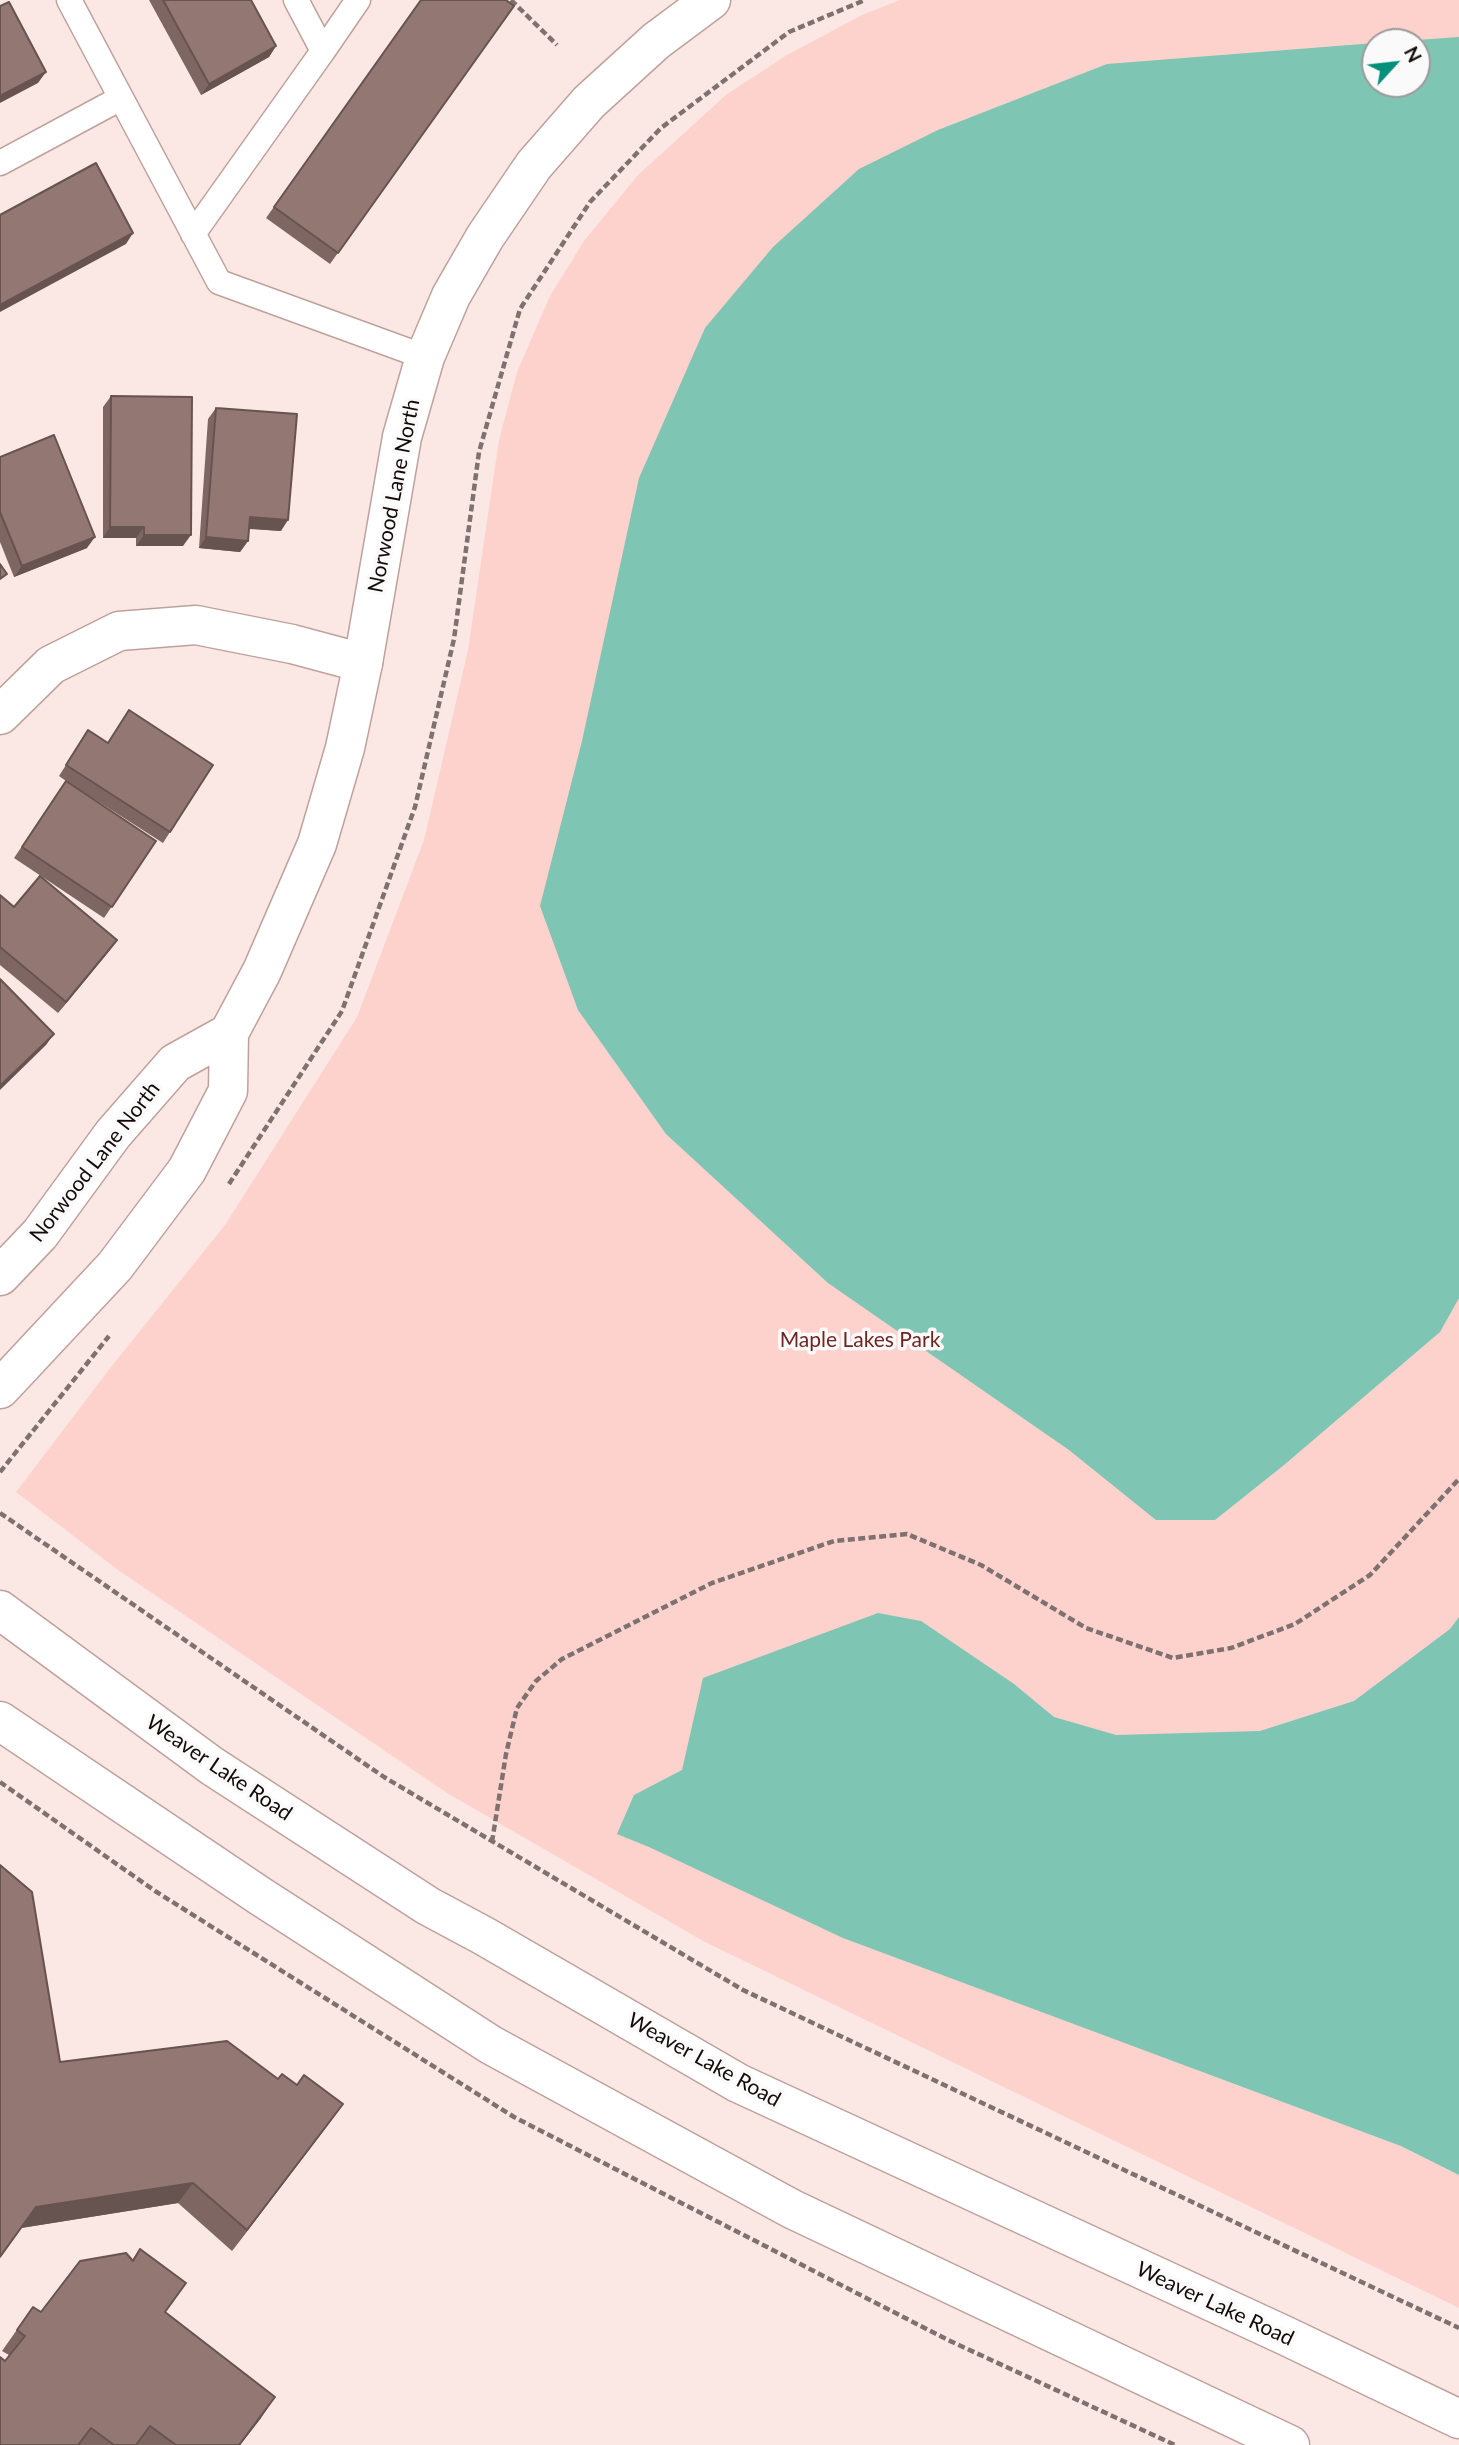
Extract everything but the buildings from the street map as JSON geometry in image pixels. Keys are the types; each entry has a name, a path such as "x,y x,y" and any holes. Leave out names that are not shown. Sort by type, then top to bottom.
{"main road":[{"name":"Norwood Lane North","path":"0,1388 115,1266 187,1170 228,1091 229,1033 262,971 317,844 345,748 363,663 402,437 425,357 452,296 485,237 534,165 589,102 656,41 711,0"},
{"path":"0,715 51,664 119,631 196,625 292,644 363,663"},
{"name":"Norwood Lane North","path":"0,1276 40,1234 113,1134 175,1063 229,1033"},
{"name":"Weaver Lake Road","path":"0,1610 212,1766 428,1906 738,2083 1459,2419"},
{"path":"0,1721 260,1896 491,2045 792,2209 1290,2445"}],"lane":[{"path":"69,0 219,282 425,357"},
{"path":"296,0 323,51"},
{"path":"193,234 358,0"},
{"path":"0,163 121,98"}],"path":[{"path":"511,0 557,45"},
{"path":"225,1189 342,1011 415,807 454,639 480,452 520,309 590,202 661,128 789,32 865,0"},
{"path":"0,1472 114,1331"},
{"path":"492,1842 506,1754 517,1707 537,1681 562,1659 712,1583 834,1541 907,1534 981,1565 1086,1628 1173,1658 1231,1648 1295,1624 1370,1574 1459,1479"},
{"path":"0,1513 384,1777 743,1990 1459,2328"}],"green space":[{"name":"Maple Lakes Park","path":"900,0 1459,0 1459,2308 703,1941 447,1793 118,1570 16,1492 111,1367 225,1225 357,1017 424,840 468,650 499,440 517,372 550,296 584,241 638,175 727,94 787,55 862,15"}],"shaded area":[{"path":"1459,37 1459,1298 1440,1332 1215,1520 1156,1520 1069,1450 828,1283 666,1134 578,1010 540,906 582,741 639,478 705,328 773,247 859,169 938,130 1107,64 1361,44 1361,98 1431,98 1431,39"},
{"path":"878,1613 921,1621 1014,1684 1054,1717 1116,1735 1260,1731 1354,1701 1450,1629 1459,1617 1459,2175 1401,2146 843,1938 617,1834 634,1795 682,1770 703,1678"}]}
